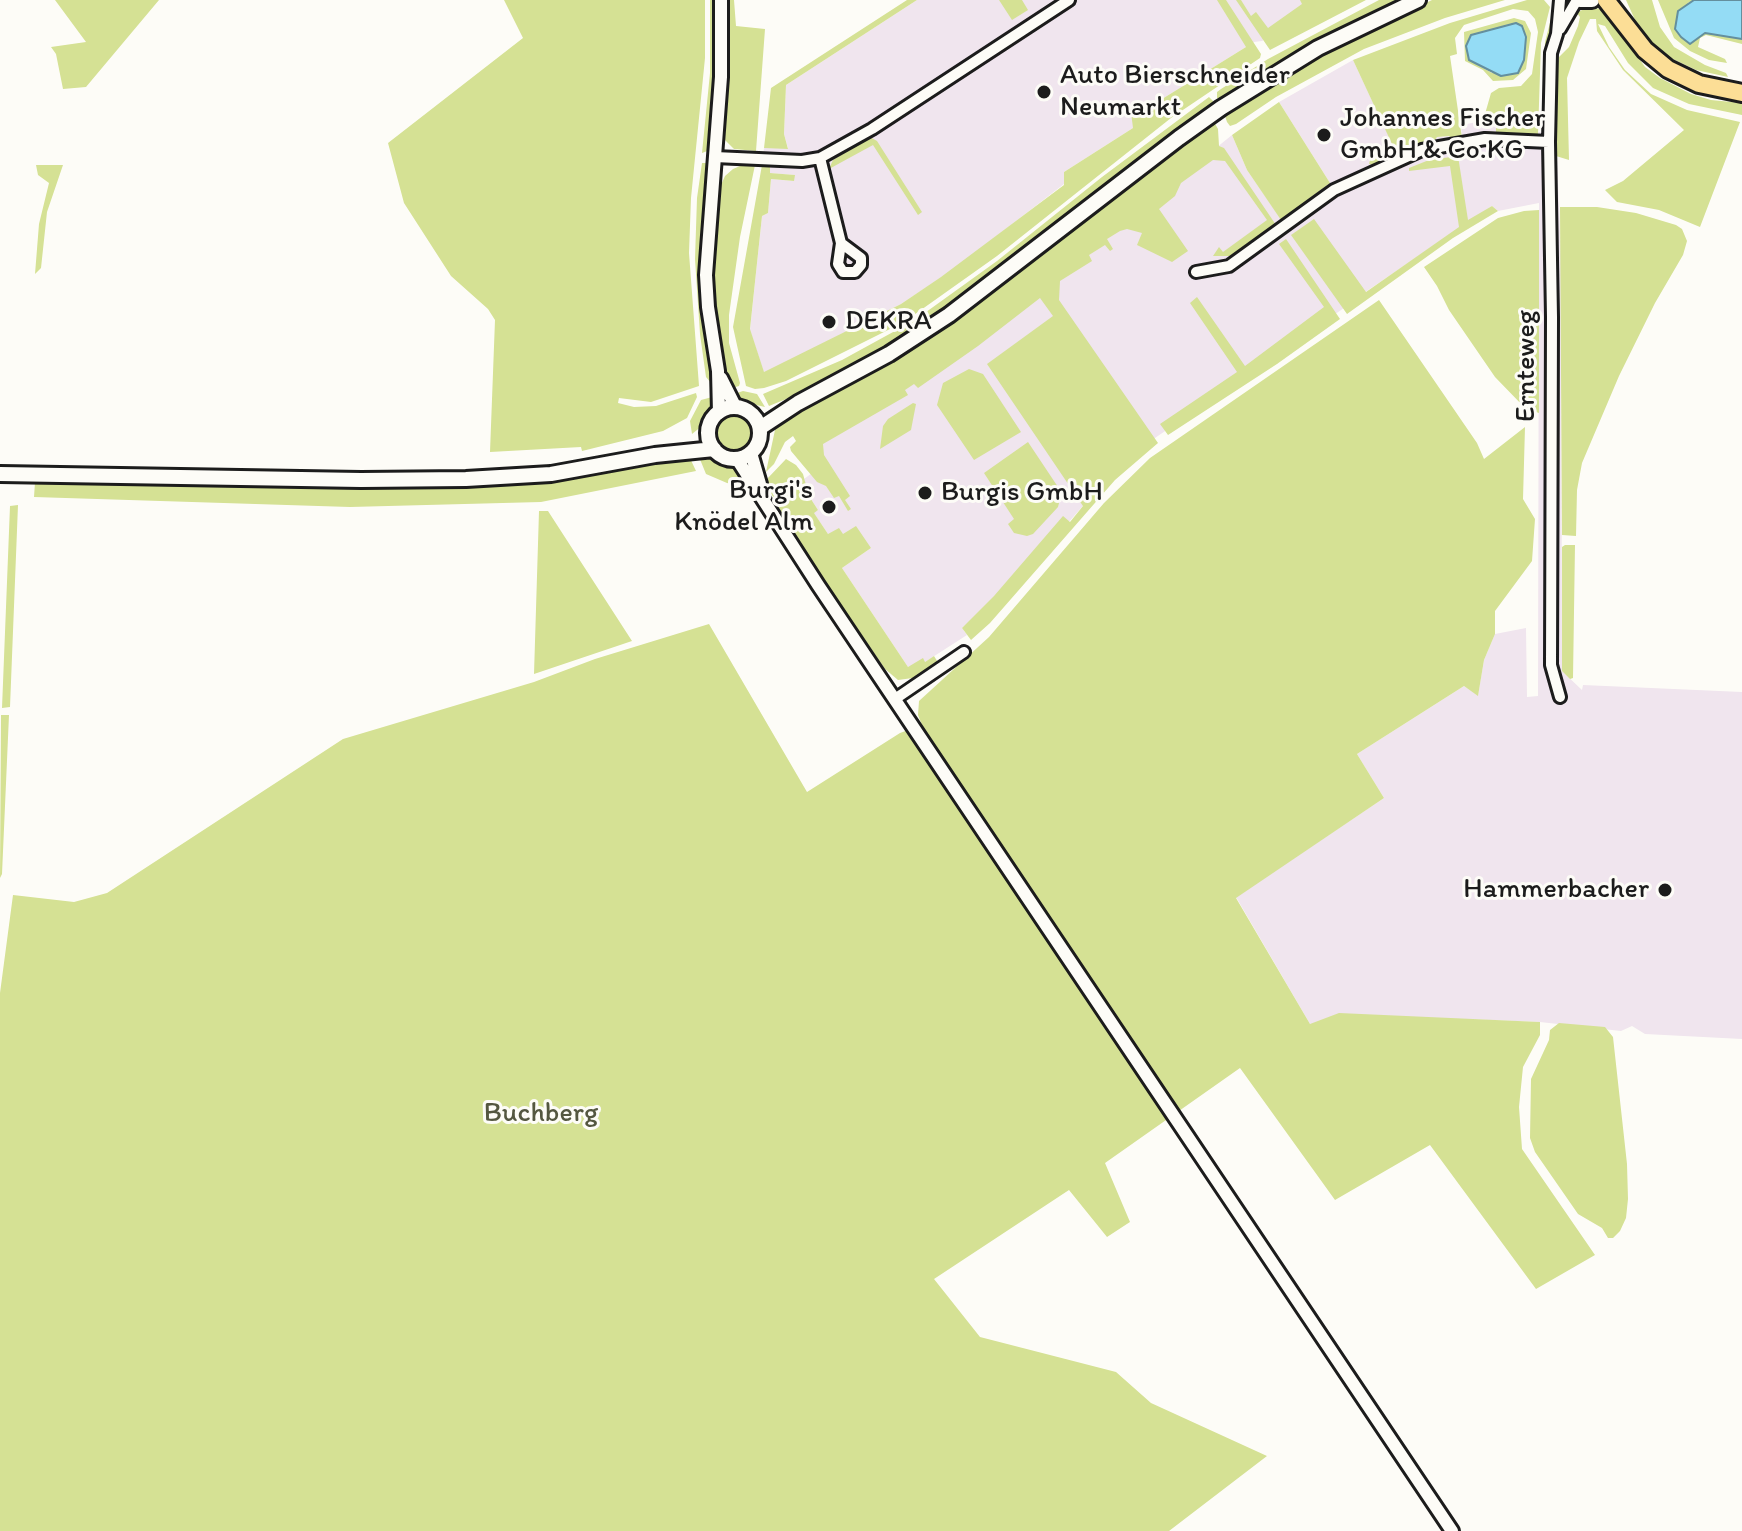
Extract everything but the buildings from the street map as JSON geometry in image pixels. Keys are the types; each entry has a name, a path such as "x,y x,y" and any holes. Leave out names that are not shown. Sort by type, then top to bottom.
{"main road":[{"path":"760,428 949,315 1179,138 1247,92 1318,48 1418,0"},
{"path":"1579,0 1592,0"},
{"path":"1606,0 1645,50 1668,69 1691,81 1742,91"},
{"path":"1620,0 1626,23"},
{"path":"751,414 760,428 759,440 744,456 725,457 714,449 709,433 711,422 719,413 736,408 751,414 798,403"},
{"path":"655,455 709,433"},
{"path":"0,474 466,479 551,474 655,455 714,449"}],"street":[{"path":"719,413 718,371 706,275 721,77 721,0"},
{"path":"715,157 802,161 820,158 872,129 1069,0"},
{"name":"Ernteweg","path":"1560,0 1551,63 1549,142 1551,665 1560,697"},
{"name":"Ernteweg","path":"1557,34 1579,0"},
{"path":"1196,272 1229,266 1346,183 1422,150 1476,140 1549,142"},
{"path":"820,158 841,243"},
{"path":"718,371 736,408"},
{"path":"744,456 766,503 895,699 1452,1531"},
{"path":"895,699 964,652"}],"shaded area":[{"path":"917,0 1336,0 1262,41 1254,42 1154,104 1147,103 1133,128 1064,172 1064,184 954,269 901,304 764,373 750,330 762,216 768,213 771,179 794,181 794,175 769,173 769,166 762,165 764,148 788,148 784,134 786,85"},
{"path":"1353,60 1393,145 1370,160 1413,144 1433,143 1437,137 1462,139 1461,125 1483,121 1496,122 1496,132 1487,135 1556,133 1561,257 1562,671 1582,690 1583,685 1742,692 1742,1039 1645,1034 1632,1026 1621,1031 1540,1022 1465,1019 1310,1024 1236,897 1384,798 1357,754 1464,686 1478,695 1484,660 1495,634 1526,628 1527,697 1538,696 1539,203 1498,211 1492,206 1361,295 1310,223 1292,235 1344,308 1123,460 1026,571 962,628 967,635 925,662 908,667 842,568 871,548 843,534 828,534 813,512 818,510 809,496 804,479 824,464 809,441 1048,284 1232,135 1247,170 1281,219 1330,183 1279,102"}],"green space":[{"path":"55,0 159,0 86,87 63,89 56,54 51,47 86,42"},
{"path":"504,0 705,0 705,58 691,198 689,253 699,386 651,402 619,398 618,403 634,407 656,406 696,393 687,418 663,431 582,451 581,447 490,452 495,320 488,309 451,276 404,203 388,143 523,38"},
{"path":"710,0 717,0 716,64 710,150 702,153 710,73"},
{"path":"726,0 734,0 736,26 765,29 756,151 734,149 725,140"},
{"path":"907,0 917,0 786,85 784,134 788,149 764,148 771,88"},
{"path":"999,0 1022,0 1028,10 1012,20"},
{"path":"1217,0 1226,0 1261,54 1260,58 1171,118 997,256 904,322 786,381 764,388 746,386 733,327 762,165 770,165 770,173 795,175 794,181 771,179 768,213 762,216 750,329 764,372 901,304 1064,185 1064,172 1133,128 1131,112 1147,103 1154,104 1246,47"},
{"path":"1236,0 1241,0 1251,16 1256,12 1268,28 1302,4 1300,0 1366,0 1270,50"},
{"path":"1379,0 1402,0 1313,44 1223,100 1217,98 1217,92 1268,59"},
{"path":"1432,0 1505,0 1445,18 1364,49 1276,97 1236,124 1230,126 1227,122 1225,116 1229,110 1265,91 1301,64"},
{"path":"1527,0 1544,0 1550,7 1541,43 1538,134 1487,135 1483,131 1496,132 1496,122 1483,121 1491,93 1499,88 1521,86 1532,74 1538,32 1535,19 1528,11 1513,9 1464,25 1455,38 1457,54 1450,56 1462,138 1437,137 1433,143 1412,144 1403,148 1400,155 1369,164 1392,144 1353,60 1450,23"},
{"path":"1626,0 1652,0 1660,27 1674,47 1726,73 1728,77 1696,70 1658,52 1641,33"},
{"path":"1658,0 1694,0 1688,3 1700,34 1710,32 1742,39 1742,44 1706,35 1700,38 1698,47 1725,59 1727,63 1709,60 1690,51 1674,38"},
{"path":"1592,7 1609,15 1645,67 1660,78 1691,94 1711,100 1742,103 1742,115 1689,104 1653,88 1628,63 1605,26 1598,24 1625,70 1651,94 1687,110 1740,122 1700,227 1659,210 1617,202 1605,190 1623,181 1684,130 1623,70 1597,31 1596,19 1590,19 1567,78 1569,160 1556,156 1559,57 1569,47 1578,26 1580,17 1576,12"},
{"path":"1556,9 1547,52 1543,130 1545,42"},
{"path":"1514,18 1525,21 1531,33 1526,69 1513,80 1493,81 1483,70 1465,61 1464,32","holes":["1526,38 1524,60 1518,73 1492,73 1469,60"]},
{"path":"1209,97 1213,106 951,307 889,347 818,386 769,406 763,394 842,360 915,320 997,261"},
{"path":"1279,102 1330,183 1281,220 1247,170 1232,135"},
{"path":"1213,120 1218,129 1219,146 1224,148 1276,225 1231,256 1213,256 1219,247 1223,252 1267,220 1225,161 1213,160 1181,183 1175,196 1159,209 1188,251 1172,262 1137,245 1142,233 1127,229 1107,239 1113,249 1110,251 1105,245 1089,255 1092,261 1060,281 1059,300 1158,443 1115,480 990,623 971,640 962,628 1063,516 1070,522 1083,506 987,364 1053,316 1040,298 918,388 914,384 905,390 908,395 823,444 824,455 850,496 845,500 851,509 848,511 839,496 834,498 791,451 790,447 796,441 793,436 785,442 774,464 766,472 775,430 773,421 855,381 906,350"},
{"path":"870,137 877,141 922,212 918,215 873,145 829,169 833,160"},
{"path":"1458,156 1468,220 1492,206 1498,211 1453,238 1347,314 1291,235 1314,219 1366,292 1459,227 1450,166 1409,171 1409,168 1429,160"},
{"path":"702,163 707,163 708,167 703,240 704,319 711,383 706,377 700,334 695,259 697,198"},
{"path":"36,165 63,165 47,212 41,268 35,274 39,224 49,183 38,175"},
{"path":"755,165 740,237 729,315 729,343 740,383 732,388 728,385 716,334 712,284 717,194 725,176 733,169"},
{"path":"1560,207 1597,207 1636,213 1676,225 1682,229 1687,241 1683,255 1619,376 1582,463 1577,490 1576,536 1562,535"},
{"path":"1539,210 1539,413 1525,408 1495,377 1424,267 1498,218"},
{"path":"1286,239 1340,319 1168,435 1160,424 1237,372 1190,303 1197,297 1245,366 1324,307 1279,244"},
{"name":"Buchberg","path":"1379,300 1477,443 1484,459 1525,427 1523,499 1535,519 1532,561 1495,611 1495,634 1484,660 1478,696 1464,686 1357,754 1384,798 1236,898 1310,1024 1339,1013 1540,1022 1540,1035 1523,1067 1519,1107 1522,1149 1595,1255 1536,1289 1430,1145 1335,1200 1240,1068 1105,1163 1130,1222 1107,1237 1069,1190 934,1279 980,1337 1116,1372 1151,1403 1267,1456 1169,1531 0,1531 0,993 13,895 74,902 107,893 343,739 534,682 595,659 709,624 807,792 900,733 922,725 918,715 919,701 989,637 1104,503 1150,458"},
{"path":"969,369 983,374 1021,432 974,460 937,405 943,383"},
{"path":"743,391 757,394 765,407 739,401 734,394"},
{"path":"716,396 714,407 702,426 692,434 690,421 701,400"},
{"path":"916,404 911,430 880,449 883,426 888,419"},
{"path":"734,414 747,419 752,432 747,445 734,450 721,445 716,432 721,419"},
{"path":"1028,442 1061,495 1058,507 1033,534 1027,536 1014,533 1008,524 1014,519 984,473"},
{"path":"697,452 711,453 733,464 746,478 736,485 706,474"},
{"path":"689,456 696,471 541,502 350,507 34,497 35,482 395,488 540,483"},
{"path":"786,459 803,474 809,496 818,510 814,513 828,534 839,528 843,534 856,526 871,548 842,568 908,667 923,658 925,662 934,656 939,664 920,677 898,680 885,669 797,541 766,484"},
{"path":"18,505 10,707 2,708 10,506"},
{"path":"539,511 548,511 632,641 534,674"},
{"path":"1575,545 1573,678 1570,679 1562,671 1562,547"},
{"path":"1,715 9,715 0,878"},
{"path":"1559,1023 1605,1027 1613,1037 1628,1199 1626,1218 1613,1238 1608,1238 1602,1228 1578,1214 1535,1152 1530,1138 1531,1079 1549,1040 1550,1030"}],"water":[{"path":"1694,0 1742,0 1742,39 1705,33 1690,44 1681,37 1675,29 1678,11"},
{"path":"1516,23 1522,26 1526,37 1524,60 1518,73 1501,76 1469,60 1466,46 1471,35"}],"place":[{"name":"Auto Bierschneider Neumarkt","path":"1044,92"},
{"name":"Johannes Fischer GmbH & Co.KG","path":"1324,135"},
{"name":"DEKRA","path":"829,322"},
{"name":"Burgis GmbH","path":"925,493"},
{"name":"Burgi's Knödel Alm","path":"829,507"},
{"name":"Hammerbacher","path":"1665,890"}]}
